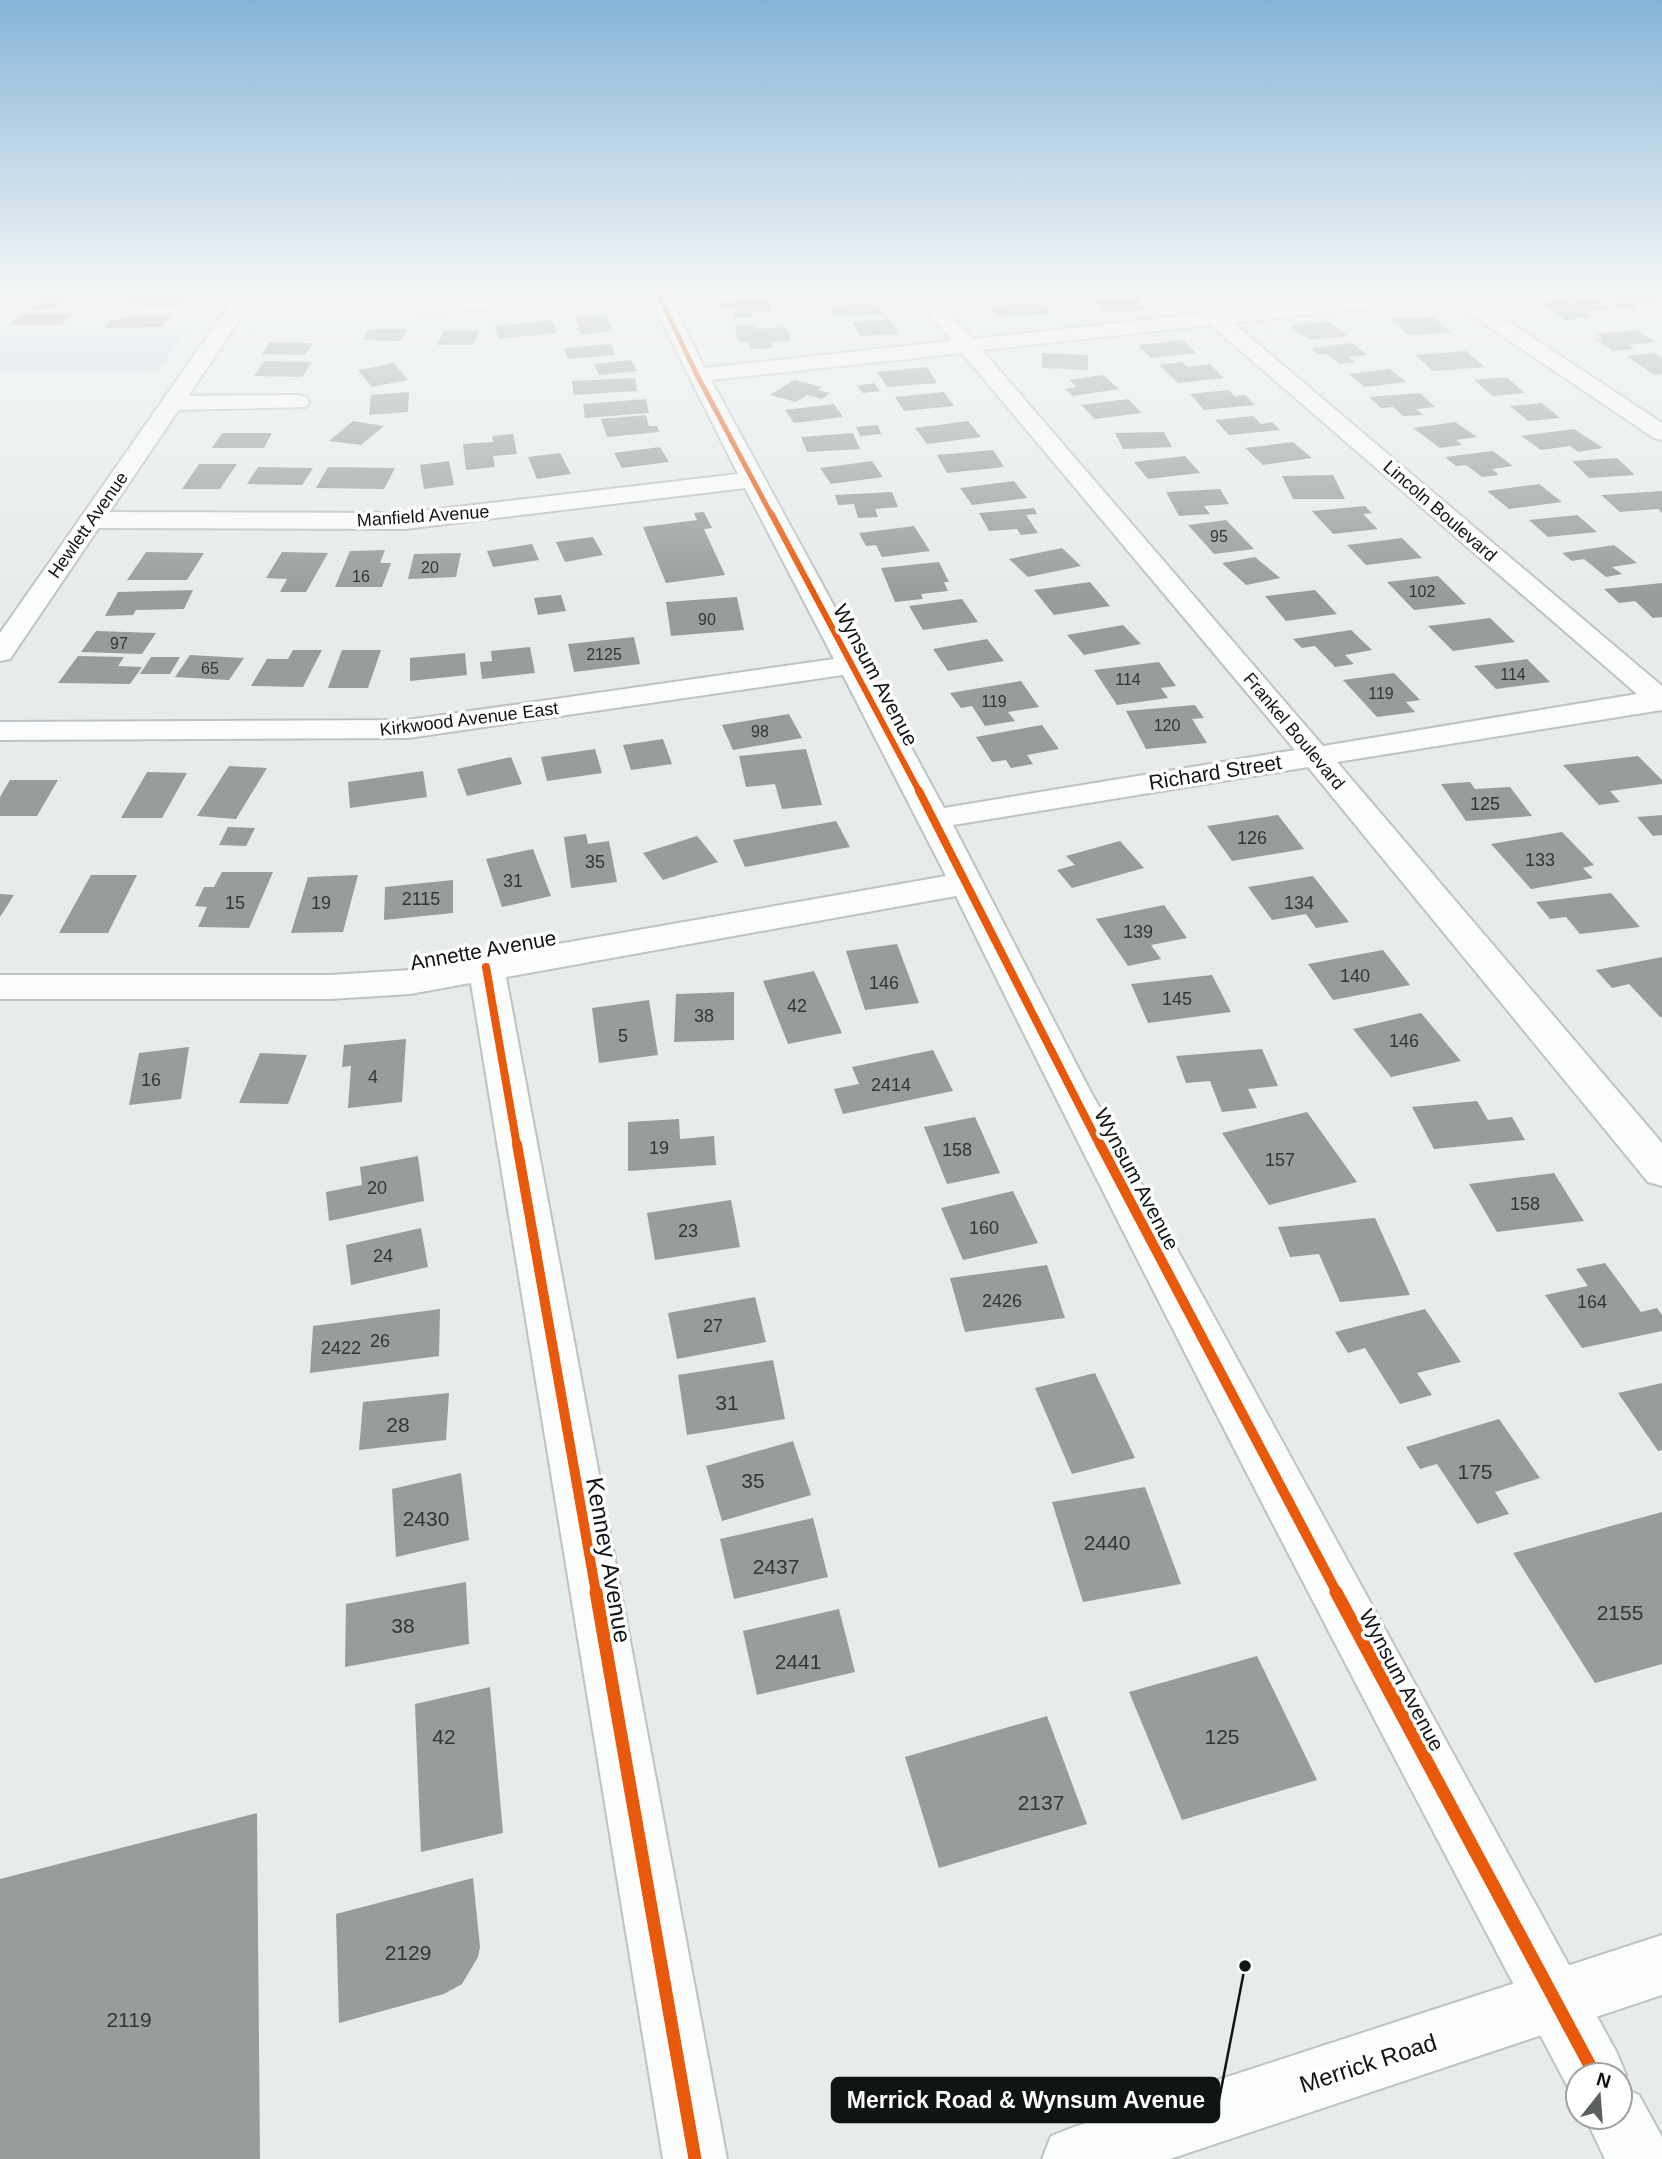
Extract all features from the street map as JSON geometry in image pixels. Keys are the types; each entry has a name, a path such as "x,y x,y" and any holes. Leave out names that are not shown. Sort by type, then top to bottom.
{"street":[{"name":"Hewlett Avenue","path":"0,653 179,395"},
{"name":"Wynsum Avenue","path":"708,395 934,819 1067,1083 1444,1797 1588,2061"},
{"name":"Frankel Boulevard","path":"1008,395 1316,756 1662,1171"},
{"name":"Lincoln Boulevard","path":"1305,395 1661,700"},
{"path":"1605,395 1662,433"},
{"path":"173,403 298,402"},
{"name":"Manfield Avenue","path":"92,520 405,520 752,480"},
{"name":"Kirkwood Avenue East","path":"0,731 408,729 851,665"},
{"name":"Richard Street","path":"934,819 1661,700"},
{"name":"Annette Avenue","path":"0,987 330,987 410,982 967,883"},
{"name":"Kenney Avenue","path":"486,967 695,2159"},
{"name":"Merrick Road","path":"1074,2159 1662,1965"},
{"path":"1624,2131 1639,2159"}],"building":[{"path":"371,395 409,395 408,412 369,415"},
{"path":"770,395 828,395 822,399 807,395 796,402"},
{"path":"946,395 954,406 904,411 895,397"},
{"path":"1191,395 1245,395 1255,405 1204,410"},
{"path":"1422,395 1435,407 1416,409 1423,415 1403,416 1393,407 1381,408 1369,397"},
{"path":"646,399 649,413 585,418 583,404"},
{"path":"1128,399 1142,413 1095,419 1081,405"},
{"path":"1542,403 1560,418 1528,421 1510,406"},
{"path":"834,404 843,417 794,423 785,410"},
{"path":"646,415 649,426 657,426 659,432 607,437 601,419"},
{"path":"1253,416 1261,424 1272,422 1280,430 1229,435 1215,420"},
{"path":"353,421 384,426 361,445 329,441"},
{"path":"968,421 981,437 927,444 915,428"},
{"path":"1455,422 1477,437 1456,440 1462,445 1440,448 1413,428"},
{"path":"878,425 881,434 860,436 856,427"},
{"path":"1574,429 1603,448 1578,452 1570,446 1541,450 1521,436"},
{"path":"1164,432 1172,447 1123,449 1115,433"},
{"path":"222,433 272,433 264,448 212,448"},
{"path":"853,433 860,449 807,452 801,437"},
{"path":"513,434 517,454 493,456 495,467 466,470 463,444 493,442 492,436"},
{"path":"1293,442 1312,458 1263,465 1245,448"},
{"path":"660,447 669,462 622,468 614,453"},
{"path":"993,450 1004,467 947,473 937,455"},
{"path":"1493,451 1513,466 1492,469 1499,475 1482,477 1466,465 1456,466 1445,457"},
{"path":"560,453 571,474 537,479 528,457"},
{"path":"1185,456 1200,473 1148,479 1134,462"},
{"path":"1617,458 1635,475 1589,478 1572,461"},
{"path":"449,461 454,485 424,489 420,465"},
{"path":"872,461 883,477 831,484 820,468"},
{"path":"199,464 237,464 220,489 182,489"},
{"path":"258,467 313,468 302,485 247,484"},
{"path":"328,467 395,468 384,489 316,488"},
{"path":"1333,475 1345,499 1293,499 1282,476"},
{"path":"1014,481 1027,498 972,505 960,488"},
{"path":"1539,484 1562,502 1509,509 1487,491"},
{"path":"1220,489 1229,504 1204,506 1210,514 1179,516 1166,492"},
{"path":"1662,491 1662,513 1658,509 1620,512 1601,495"},
{"path":"892,492 898,507 875,509 878,517 858,518 854,504 838,505 835,495"},
{"path":"1365,506 1372,513 1363,514 1378,529 1333,534 1312,511"},
{"path":"1034,508 1037,514 1026,515 1038,533 1021,535 1017,529 989,531 979,513"},
{"path":"704,512 712,528 704,529 725,575 666,583 643,527 697,520 694,513"},
{"path":"1577,515 1597,532 1548,537 1529,520"},
{"path":"1226,520 1254,549 1214,554 1188,525"},
{"path":"914,526 930,551 882,557 876,545 866,546 859,533"},
{"path":"593,537 603,555 565,562 556,542"},
{"path":"1402,538 1422,558 1366,565 1347,545"},
{"path":"532,544 539,560 493,567 487,551"},
{"path":"1614,545 1637,563 1612,567 1622,574 1606,577 1584,559 1572,561 1562,553"},
{"path":"1062,548 1081,566 1028,577 1009,559"},
{"path":"385,550 380,563 391,563 382,587 335,587 350,551"},
{"path":"146,552 204,553 187,580 127,580"},
{"path":"282,552 328,553 306,592 280,592 287,579 266,578"},
{"path":"461,553 456,577 408,579 414,554"},
{"path":"1255,557 1280,578 1246,585 1222,563"},
{"path":"939,562 949,582 944,582 948,591 921,594 923,599 895,602 881,568"},
{"path":"1438,576 1466,604 1414,610 1387,582"},
{"path":"1090,582 1110,606 1054,615 1034,590"},
{"path":"1662,583 1662,617 1653,618 1635,601 1619,603 1604,589"},
{"path":"193,590 184,609 136,610 133,615 105,616 118,592"},
{"path":"1315,590 1337,614 1286,621 1265,596"},
{"path":"561,595 566,611 538,615 534,598"},
{"path":"737,597 744,630 671,636 666,602"},
{"path":"962,599 978,622 923,630 909,606"},
{"path":"1490,618 1515,642 1453,651 1428,626"},
{"path":"1123,625 1141,644 1084,655 1067,635"},
{"path":"1351,630 1372,650 1345,655 1354,664 1335,667 1315,646 1302,648 1293,639"},
{"path":"96,631 156,633 142,654 81,652"},
{"path":"634,637 640,664 574,672 568,644"},
{"path":"987,639 1004,661 948,671 933,649"},
{"path":"530,647 535,673 482,679 480,662 492,661 491,651"},
{"path":"293,650 322,650 303,687 251,686 267,659 288,659"},
{"path":"342,650 381,650 368,688 328,688"},
{"path":"465,653 467,675 410,681 410,658"},
{"path":"190,655 244,658 229,680 175,677"},
{"path":"78,656 124,657 118,666 142,667 130,684 58,683"},
{"path":"151,657 180,657 170,674 140,674"},
{"path":"1527,659 1550,682 1496,689 1474,666"},
{"path":"1159,662 1176,686 1161,688 1168,698 1117,705 1094,670"},
{"path":"1394,673 1420,700 1406,702 1415,712 1377,717 1343,680"},
{"path":"1021,681 1039,707 1008,712 1015,721 985,726 972,706 961,708 950,693"},
{"path":"1195,705 1204,718 1192,719 1207,743 1146,749 1126,711"},
{"path":"789,714 802,738 733,750 722,725"},
{"path":"1042,725 1059,749 1027,755 1033,764 1011,768 1006,760 992,762 976,737"},
{"path":"663,739 672,764 631,770 623,745"},
{"path":"595,749 602,773 547,781 541,757"},
{"path":"806,749 822,805 782,809 775,784 746,787 739,756"},
{"path":"1638,756 1662,780 1662,784 1610,791 1620,802 1599,805 1563,765"},
{"path":"511,757 522,784 467,796 457,769"},
{"path":"229,766 267,768 236,819 197,816"},
{"path":"423,771 427,797 350,808 348,782"},
{"path":"147,772 187,773 162,818 121,818"},
{"path":"10,780 58,780 37,816 0,816 0,797"},
{"path":"1470,782 1475,789 1510,787 1532,816 1466,821 1441,784"},
{"path":"1278,815 1304,849 1232,861 1207,826"},
{"path":"1662,815 1662,835 1653,836 1637,817"},
{"path":"836,821 850,847 745,867 733,840"},
{"path":"228,827 255,828 246,846 219,845"},
{"path":"1562,832 1594,865 1583,868 1593,878 1531,889 1491,844"},
{"path":"586,834 588,844 609,841 617,882 571,888 564,837"},
{"path":"697,836 718,862 663,880 643,853"},
{"path":"1120,841 1144,868 1072,888 1057,870 1075,865 1066,856"},
{"path":"533,849 551,896 502,907 486,859"},
{"path":"222,872 273,872 249,928 198,927 207,907 195,906 204,887 214,887"},
{"path":"91,875 137,875 108,933 59,933"},
{"path":"358,875 343,932 291,933 308,877"},
{"path":"1313,876 1349,922 1316,928 1306,914 1272,920 1248,887"},
{"path":"453,880 453,913 384,920 385,887"},
{"path":"1611,893 1640,927 1580,934 1566,917 1550,919 1536,902"},
{"path":"0,894 14,895 0,917"},
{"path":"1164,905 1187,938 1151,945 1161,959 1128,966 1096,919"},
{"path":"897,944 919,1003 865,1010 846,951"},
{"path":"1383,950 1410,985 1333,1000 1308,964"},
{"path":"1662,957 1662,1017 1629,984 1612,988 1596,970"},
{"path":"814,971 842,1033 788,1044 763,981"},
{"path":"1212,975 1231,1012 1148,1023 1131,984"},
{"path":"734,992 734,1040 674,1042 676,994"},
{"path":"649,1000 658,1055 599,1063 592,1008"},
{"path":"1421,1013 1461,1061 1391,1077 1353,1029"},
{"path":"406,1039 402,1102 348,1108 351,1066 342,1067 344,1045"},
{"path":"189,1047 181,1099 129,1105 139,1053"},
{"path":"1262,1049 1278,1086 1248,1089 1257,1108 1222,1112 1210,1081 1186,1083 1176,1056"},
{"path":"933,1050 953,1091 843,1114 834,1089 859,1084 852,1067"},
{"path":"260,1053 307,1055 288,1104 239,1103"},
{"path":"1477,1101 1488,1120 1512,1117 1525,1140 1434,1149 1412,1107"},
{"path":"1307,1112 1357,1182 1269,1205 1222,1133"},
{"path":"975,1117 1000,1173 947,1184 924,1127"},
{"path":"679,1119 680,1139 714,1136 716,1165 628,1171 628,1122"},
{"path":"418,1156 424,1201 329,1221 326,1192 362,1185 360,1167"},
{"path":"1554,1173 1584,1221 1497,1232 1469,1184"},
{"path":"1013,1191 1038,1243 963,1260 941,1208"},
{"path":"731,1200 740,1247 655,1260 647,1213"},
{"path":"1375,1218 1410,1295 1340,1302 1319,1254 1290,1257 1278,1227"},
{"path":"421,1228 428,1267 351,1285 346,1245"},
{"path":"1605,1263 1641,1312 1657,1308 1662,1315 1662,1331 1582,1348 1545,1295 1588,1286 1576,1269"},
{"path":"1047,1265 1065,1318 965,1332 950,1278"},
{"path":"755,1297 766,1342 677,1359 668,1313"},
{"path":"440,1309 439,1356 310,1373 313,1326"},
{"path":"1425,1309 1461,1362 1417,1373 1432,1395 1400,1404 1365,1348 1348,1353 1335,1332"},
{"path":"773,1360 785,1419 687,1435 678,1375"},
{"path":"1095,1373 1135,1458 1072,1474 1035,1388"},
{"path":"1662,1383 1662,1450 1658,1451 1618,1393"},
{"path":"449,1393 446,1440 359,1450 363,1402"},
{"path":"1499,1419 1540,1478 1495,1492 1509,1514 1477,1524 1437,1464 1420,1469 1406,1447"},
{"path":"793,1441 811,1495 722,1521 706,1466"},
{"path":"461,1473 469,1540 396,1557 392,1489"},
{"path":"1145,1487 1181,1584 1083,1602 1052,1502"},
{"path":"1662,1512 1662,1664 1595,1683 1513,1553"},
{"path":"813,1518 828,1577 734,1599 720,1539"},
{"path":"466,1582 469,1644 345,1667 346,1604"},
{"path":"839,1609 855,1672 757,1695 743,1631"},
{"path":"1257,1656 1317,1780 1182,1820 1129,1692"},
{"path":"490,1687 503,1833 421,1852 415,1704"},
{"path":"1047,1716 1087,1824 939,1868 905,1757"},
{"path":"257,1813 260,2159 0,2159 0,1879"},
{"path":"473,1878 480,1947 478,1957 462,1984 444,1994 339,2023 336,1914"}],"cycle path":[{"path":"708,395 934,819 1067,1083 1587,2061"},
{"path":"486,967 695,2159"}],"place":[{"name":"Merrick Road & Wynsum Avenue","path":"1245,1966"}]}
